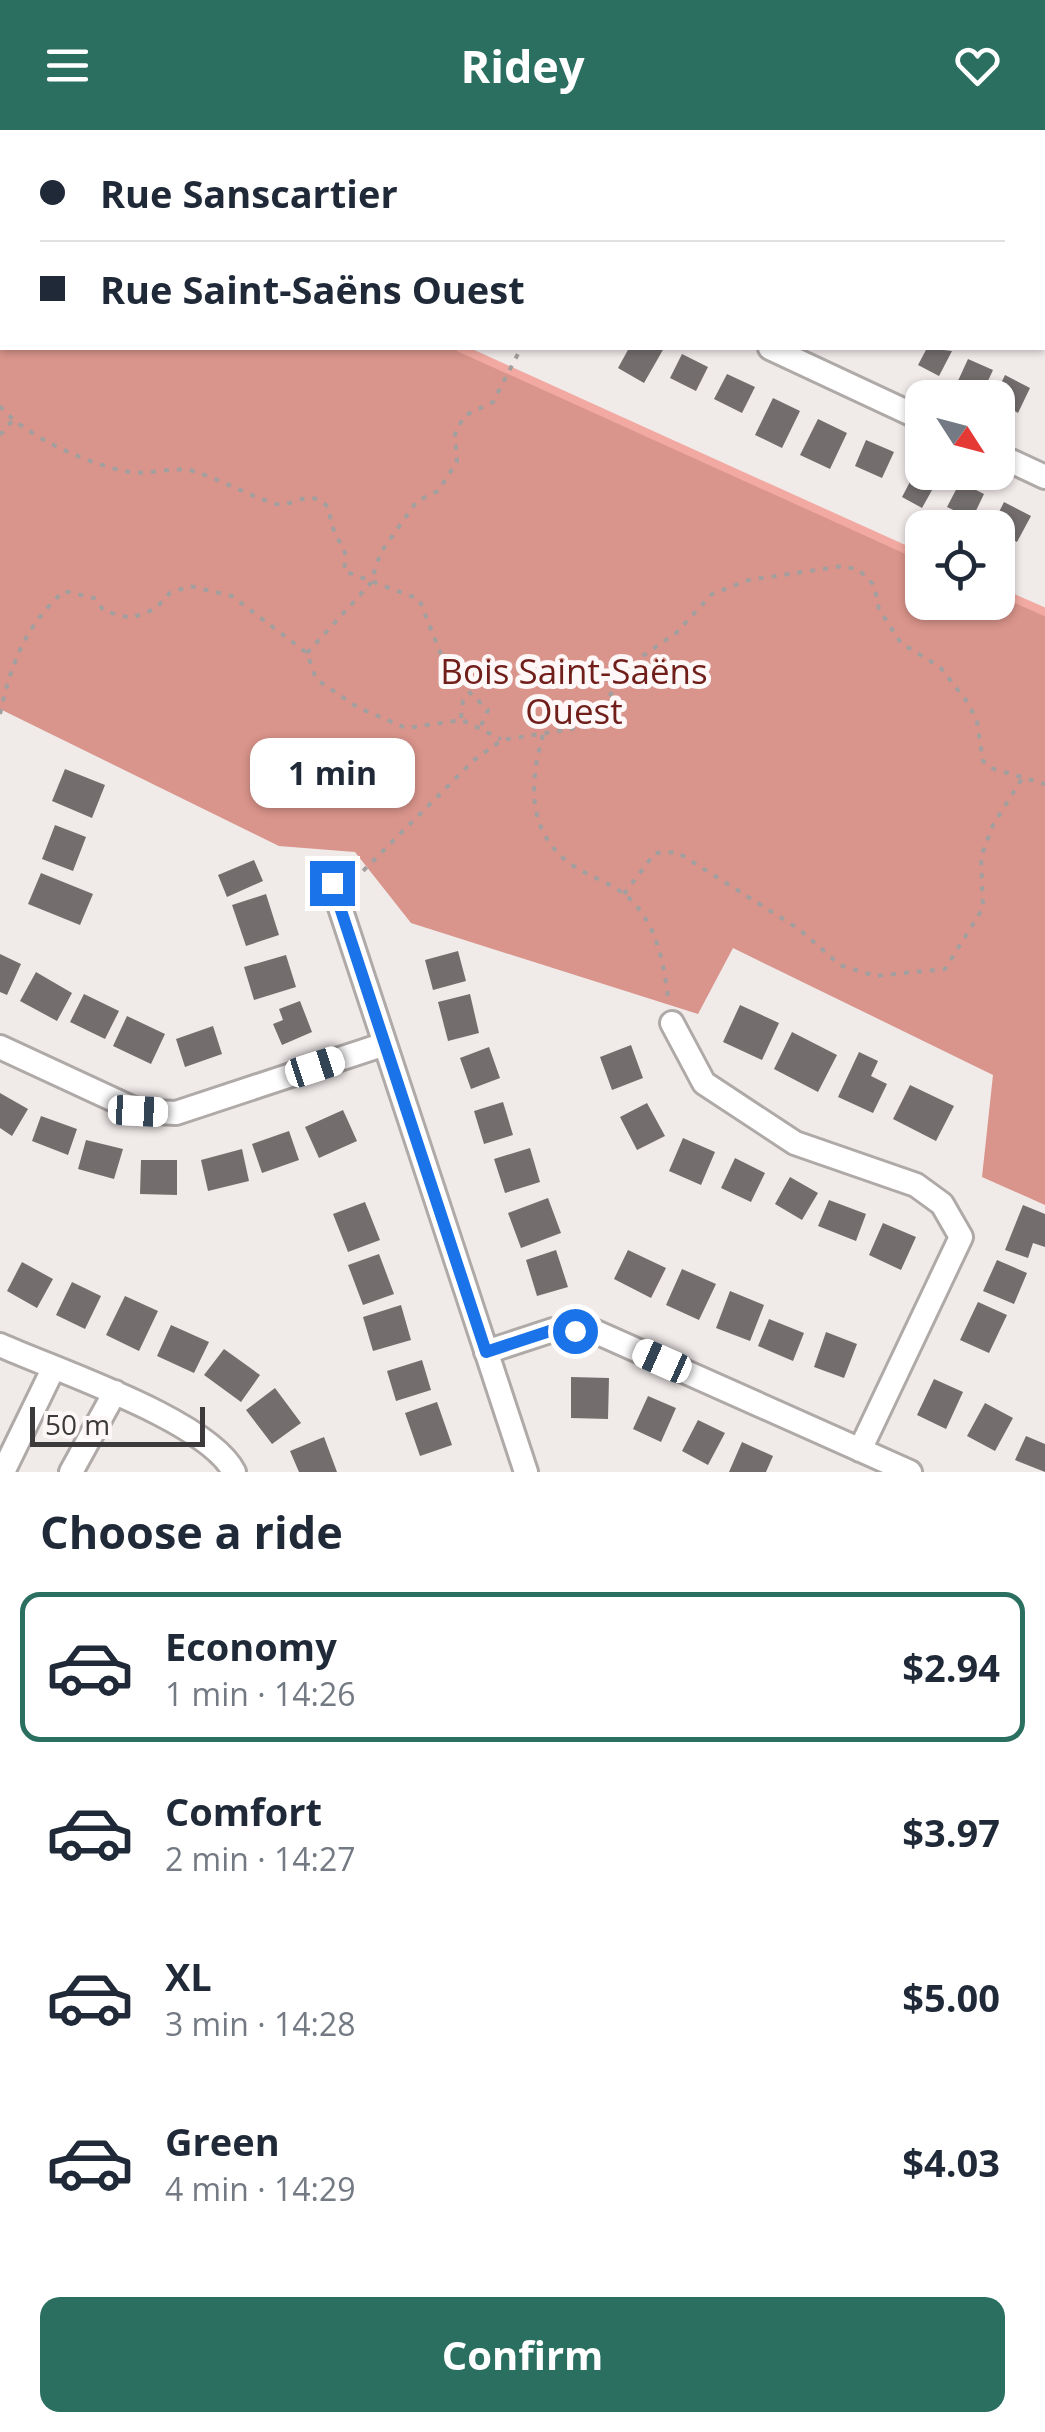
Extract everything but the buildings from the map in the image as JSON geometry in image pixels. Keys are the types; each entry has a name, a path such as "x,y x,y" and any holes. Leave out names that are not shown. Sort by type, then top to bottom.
{"street":[{"path":"774,350 905,412"},
{"path":"1015,463 1045,477"},
{"path":"333,886 526,1472"},
{"path":"672,1023 704,1083 795,1143 916,1186 942,1204 961,1237 860,1450"},
{"path":"0,1046 138,1111 176,1113 384,1044"},
{"path":"486,1352 553,1330 596,1332 910,1472"},
{"path":"0,1345 114,1392 188,1431 234,1472"},
{"path":"3,1472 53,1370"},
{"path":"70,1472 114,1392"}],"path":[{"path":"307,653 370,584 381,552 418,501 438,491 456,462 456,434 464,416 493,402 520,350"},
{"path":"0,406 12,421 56,446 122,470 187,470 280,505 306,496 316,497 329,508 331,524 344,546 344,571 370,584 419,599 448,672 468,696 482,700 488,710 480,728"},
{"path":"0,436 12,421"},
{"path":"333,886 365,873 414,816 502,740 572,729 599,708 644,655 676,633 712,594 749,580 843,566 859,570 874,585 879,609 900,643 940,667 969,704 977,722 983,761 1045,784"},
{"path":"0,714 10,684 9,668 23,638 64,591 94,598 104,611 132,618 155,610 170,593 190,586 232,596 307,653 316,679 374,714 406,728 462,720 502,740"},
{"path":"462,720 460,710 468,696"},
{"path":"544,734 531,801 542,828 566,861 624,894 650,926 662,956 672,1023"},
{"path":"624,894 655,853 677,852 799,929 840,965 875,976 945,969 983,908 981,857 992,825 1023,777"}],"green space":[{"name":"Bois Saint-Saëns Ouest","path":"0,350 468,350 905,548 905,620 1015,620 1015,599 1045,612 1045,1205 982,1177 993,1075 733,948 698,1014 411,923 355,852 279,846 0,709"}],"waterway":[{"path":"464,350 905,549"},
{"path":"1015,599 1045,612"}],"route":[{"path":"332,883 486,1352 553,1330 575,1331"}]}
